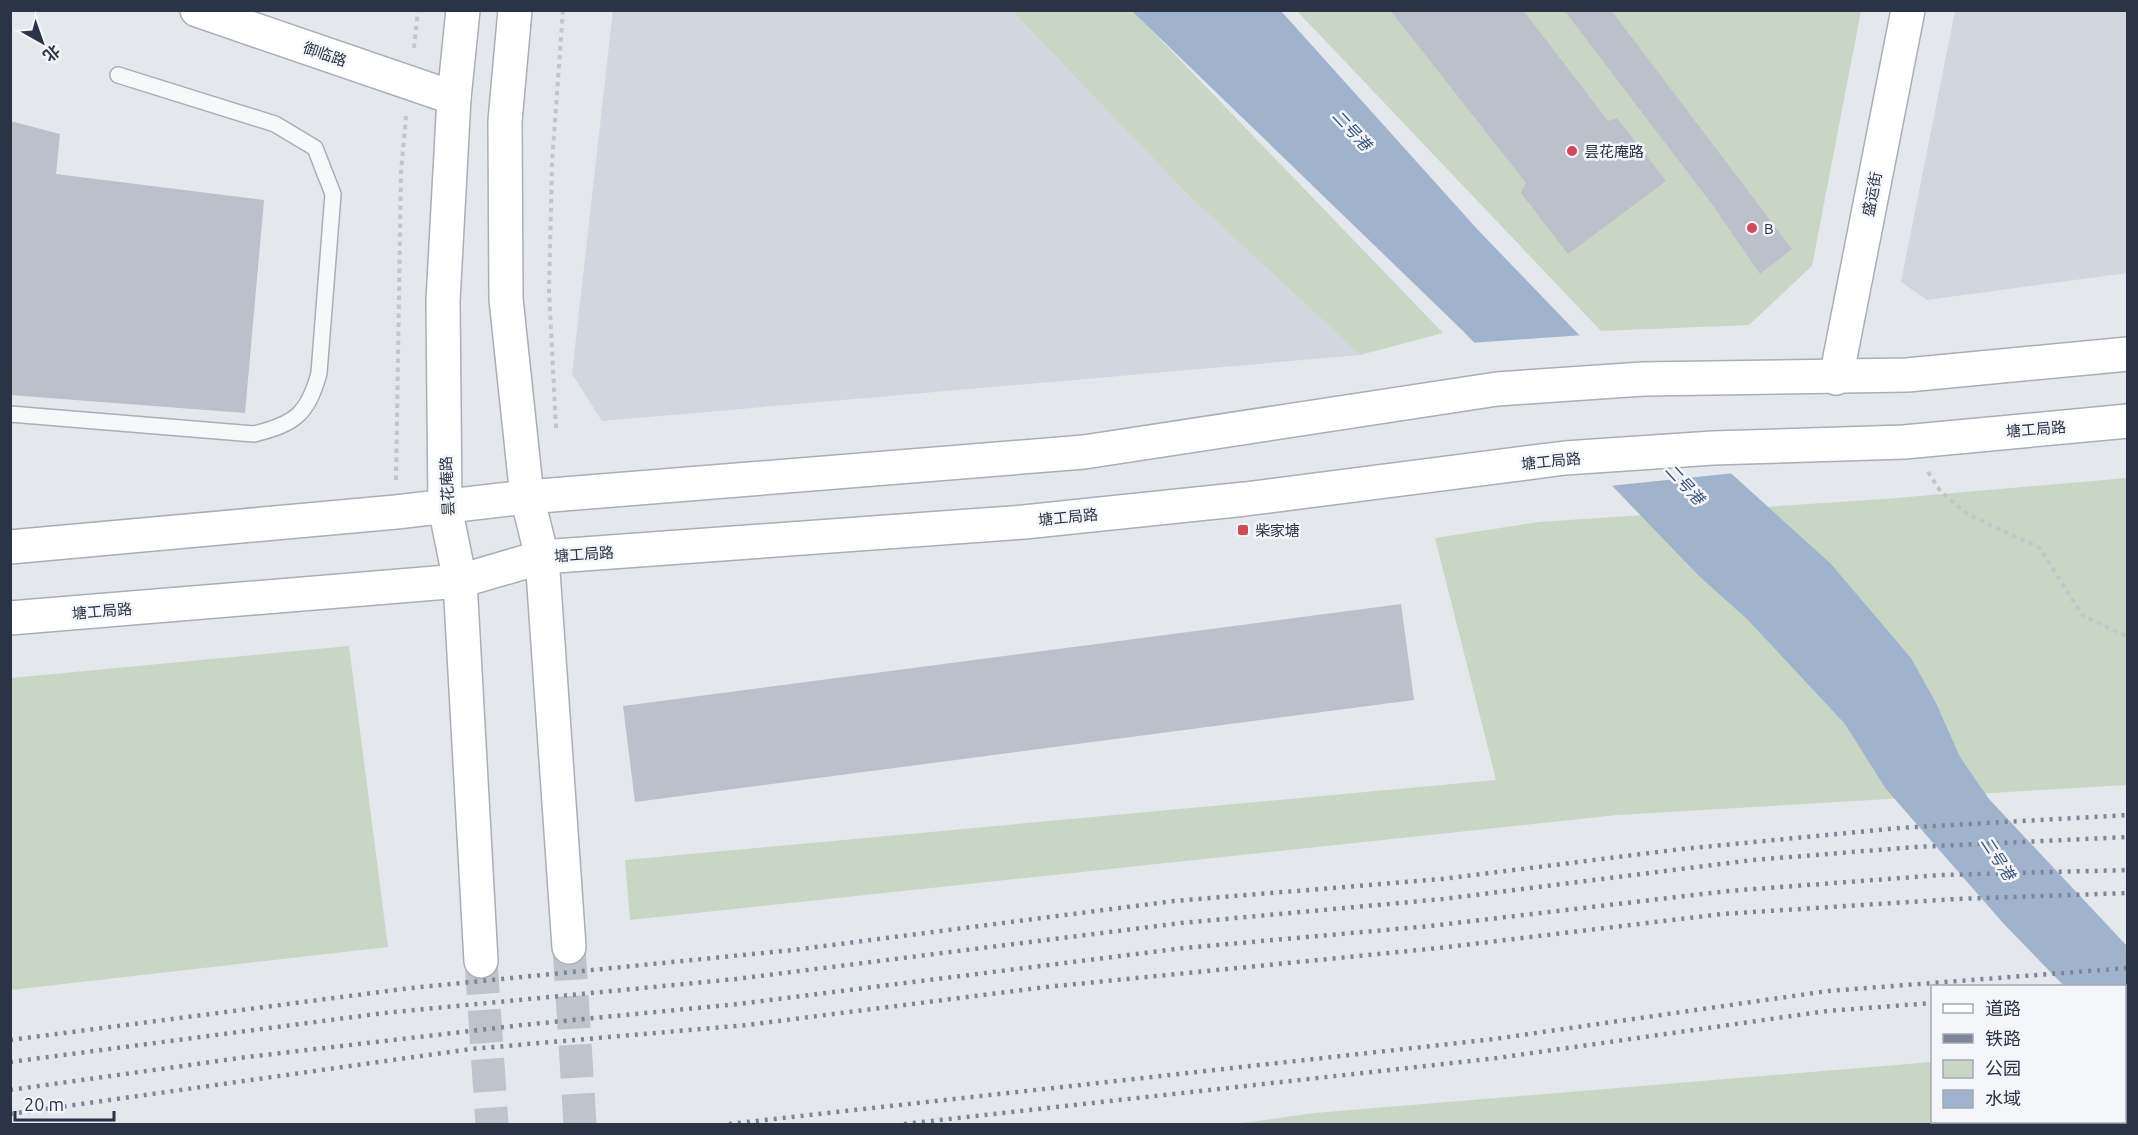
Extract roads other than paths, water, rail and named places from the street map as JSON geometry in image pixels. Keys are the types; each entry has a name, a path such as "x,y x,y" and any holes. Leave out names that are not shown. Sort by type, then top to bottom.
{"main road":[{"name":"御临路","path":"196,10 454,98"},
{"name":"昙花庵路","path":"463,10 454,98 443,301 445,507 460,581 481,961"},
{"path":"514,10 505,121 506,299 527,497 542,557 569,947"},
{"name":"盛运街","path":"1836,378 1908,10"},
{"path":"10,548 396,512 527,497 1084,452 1497,389 1643,379 1836,378 1907,375 2127,354"},
{"name":"塘工局路","path":"10,618 460,581 542,557 1024,522 1245,499 1565,458 1713,448 1904,442 2127,421"}],"lane":[{"path":"10,414 254,434 290,423 307,405 314,392 319,373 333,194 315,148 276,124 118,75"}],"water":[{"name":"二号港","path":"1132,11 1281,11 1478,230 1583,339 1831,564 1911,658 1936,703 1960,757 1989,799 2127,946 2127,1042 2126,985 2063,985 2003,923 1886,789 1845,724 1747,619 1699,576 1463,331"}],"tunnel":[{"path":"569,947 580,1124"},
{"path":"481,961 492,1124"}],"railway":[{"path":"10,1040 411,988 793,950 1174,901 1442,879 1682,849 1899,828 2128,815"},
{"path":"10,1062 384,1013 736,979 1181,923 1443,899 1753,860 1915,847 2128,837"},
{"path":"10,1090 247,1057 522,1025 738,1004 1184,948 1430,926 1728,891 1941,875 2128,870"},
{"path":"10,1114 471,1049 747,1025 1046,987 1439,948 1722,914 1956,899 2128,893"},
{"path":"729,1124 1494,1039 1828,991 2128,968"},
{"path":"904,1124 1497,1058 1827,1011 1931,1003"}],"place":[{"name":"昙花庵路","path":"1572,151"},
{"name":"B","path":"1752,228"},
{"name":"柴家塘","path":"1243,530"}]}
